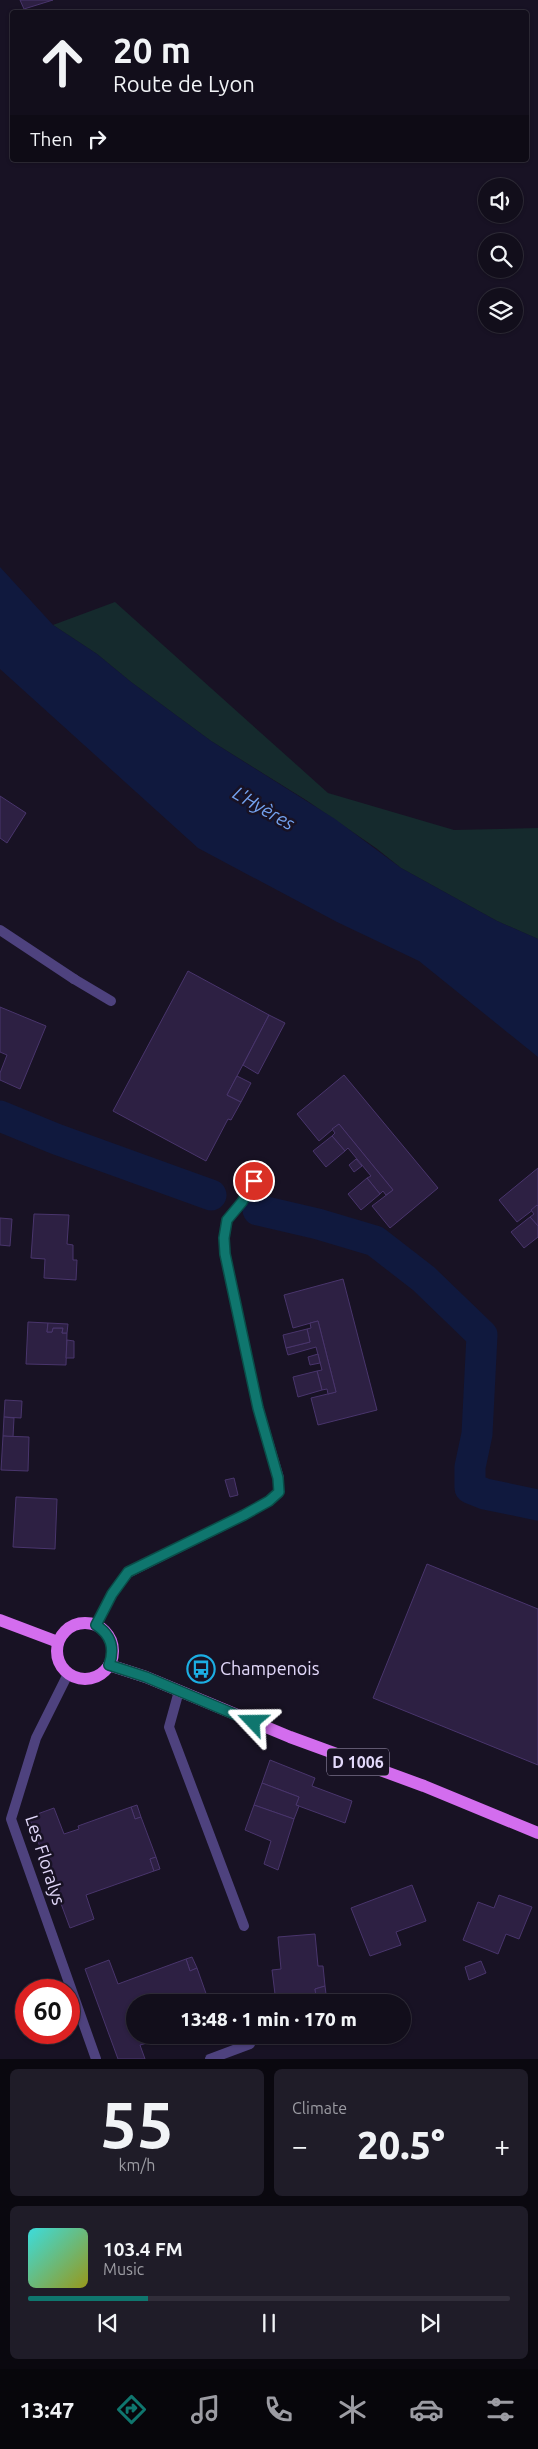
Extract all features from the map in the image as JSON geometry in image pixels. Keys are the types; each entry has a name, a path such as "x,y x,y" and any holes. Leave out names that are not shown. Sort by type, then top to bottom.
{"main road":[{"path":"0,1620 58,1642"},
{"path":"81,1623 96,1625 110,1638 112,1656 109,1665 105,1671 91,1679 83,1679 68,1674 58,1659 58,1642 62,1635 74,1625 81,1623"},
{"name":"D 1006","path":"109,1665 179,1691 290,1737 424,1786 538,1833"}],"street":[{"path":"0,930 111,1002"},
{"path":"96,1625 112,1594 128,1572 244,1515 269,1501 279,1492 278,1478 258,1408 225,1254 224,1238 227,1220 242,1202 254,1181"},
{"name":"Les Floralys","path":"68,1674 36,1738 11,1819 96,2059"},
{"path":"179,1691 169,1726 244,1926"},
{"path":"210,2059 250,2044"}],"green space":[{"path":"115,602 328,793 454,830 538,828 538,939 497,921 401,868 376,848 306,800 211,741 131,682 97,654 53,625"}],"water":[{"name":"L'Hyères","path":"0,567 53,625 97,654 131,682 211,741 335,819 401,868 497,921 538,939 538,1057 419,961 337,922 198,848 0,669"}],"building":[{"path":"20,0 53,0 24,9"},
{"path":"0,796 26,813 7,843 0,838"},
{"path":"188,971 269,1015 227,1095 241,1102 231,1120 228,1119 206,1161 113,1111"},
{"path":"0,1007 46,1026 20,1089 0,1080 0,1073 7,1055 0,1052"},
{"path":"269,1015 285,1023 258,1074 243,1065"},
{"path":"344,1075 438,1188 390,1228 372,1206 393,1190 339,1124 319,1141 297,1114"},
{"path":"237,1076 251,1083 241,1102 227,1095"},
{"path":"339,1124 393,1190 386,1195 383,1191 380,1194 367,1178 371,1176 348,1148 345,1151 332,1136 335,1133 332,1129"},
{"path":"332,1136 345,1151 326,1167 313,1151"},
{"path":"356,1159 362,1166 354,1172 349,1165"},
{"path":"538,1168 538,1206 517,1222 499,1200"},
{"path":"367,1178 380,1194 361,1210 348,1194"},
{"path":"537,1205 538,1226 530,1217 534,1214 531,1210"},
{"path":"34,1214 69,1215 67,1244 73,1245 73,1260 77,1260 76,1280 44,1278 45,1259 31,1258"},
{"path":"530,1217 538,1226 538,1237 524,1248 511,1232"},
{"path":"0,1218 12,1219 10,1246 0,1245"},
{"path":"343,1279 377,1410 318,1425 311,1398 336,1392 318,1321 293,1328 284,1295"},
{"path":"318,1321 336,1392 328,1394 327,1389 322,1390 317,1371 322,1370 316,1347 288,1355 286,1348 310,1342 307,1329 311,1328 310,1323"},
{"path":"28,1322 48,1323 47,1332 52,1332 53,1328 63,1328 62,1333 67,1333 66,1365 26,1364"},
{"path":"48,1323 68,1324 67,1333 62,1333 63,1328 53,1328 52,1332 47,1332"},
{"path":"307,1329 310,1342 286,1348 283,1335"},
{"path":"67,1340 74,1341 74,1358 66,1358"},
{"path":"318,1354 320,1363 310,1365 308,1357"},
{"path":"317,1371 322,1390 298,1397 293,1377"},
{"path":"5,1400 22,1401 21,1418 4,1417"},
{"path":"4,1417 14,1418 13,1437 3,1436"},
{"path":"3,1436 29,1437 28,1471 1,1470"},
{"path":"234,1478 238,1495 230,1497 225,1480"},
{"path":"16,1497 57,1499 55,1549 13,1547"},
{"path":"427,1564 538,1609 538,1765 373,1698"},
{"path":"270,1760 315,1778 312,1786 352,1801 345,1823 296,1805 299,1797 262,1783"},
{"path":"262,1783 299,1797 296,1805 299,1806 294,1819 254,1805"},
{"path":"137,1805 141,1817 135,1819 131,1807"},
{"path":"254,1805 294,1819 278,1870 264,1864 271,1841 245,1830"},
{"path":"131,1807 135,1819 141,1817 156,1857 150,1859 154,1871 86,1895 94,1919 70,1928 29,1817 54,1808 64,1834 79,1829 78,1826"},
{"path":"156,1857 160,1869 154,1871 150,1859"},
{"path":"412,1885 426,1921 396,1932 401,1945 370,1956 351,1908"},
{"path":"499,1895 532,1907 519,1939 506,1934 498,1954 463,1940 478,1902 494,1908"},
{"path":"315,1934 318,1966 323,1966 325,1986 315,1989 316,1994 275,1994 272,1970 281,1969 278,1937"},
{"path":"192,1957 197,1968 190,1971 186,1959"},
{"path":"186,1959 190,1971 197,1968 206,1994 126,1994 126,2044 144,2044 140,2045 145,2059 118,2059 85,1969 109,1960 118,1984"},
{"path":"481,1961 486,1973 469,1980 465,1967"},
{"path":"325,1986 326,1994 316,1994 315,1989"}],"waterway":[{"path":"0,1116 56,1139 211,1195"},
{"path":"258,1210 318,1224 375,1241 424,1279 482,1335 477,1434 470,1467 470,1488 485,1494 538,1505"}],"place":[{"name":"Champenois","path":"201,1669"}],"route":[{"path":"253,1722 146,1677 109,1665 112,1656 110,1638 104,1630 96,1625 112,1594 128,1572 244,1515 269,1501 279,1492 278,1478 258,1408 225,1254 224,1238 227,1220 242,1202 254,1181"}]}
